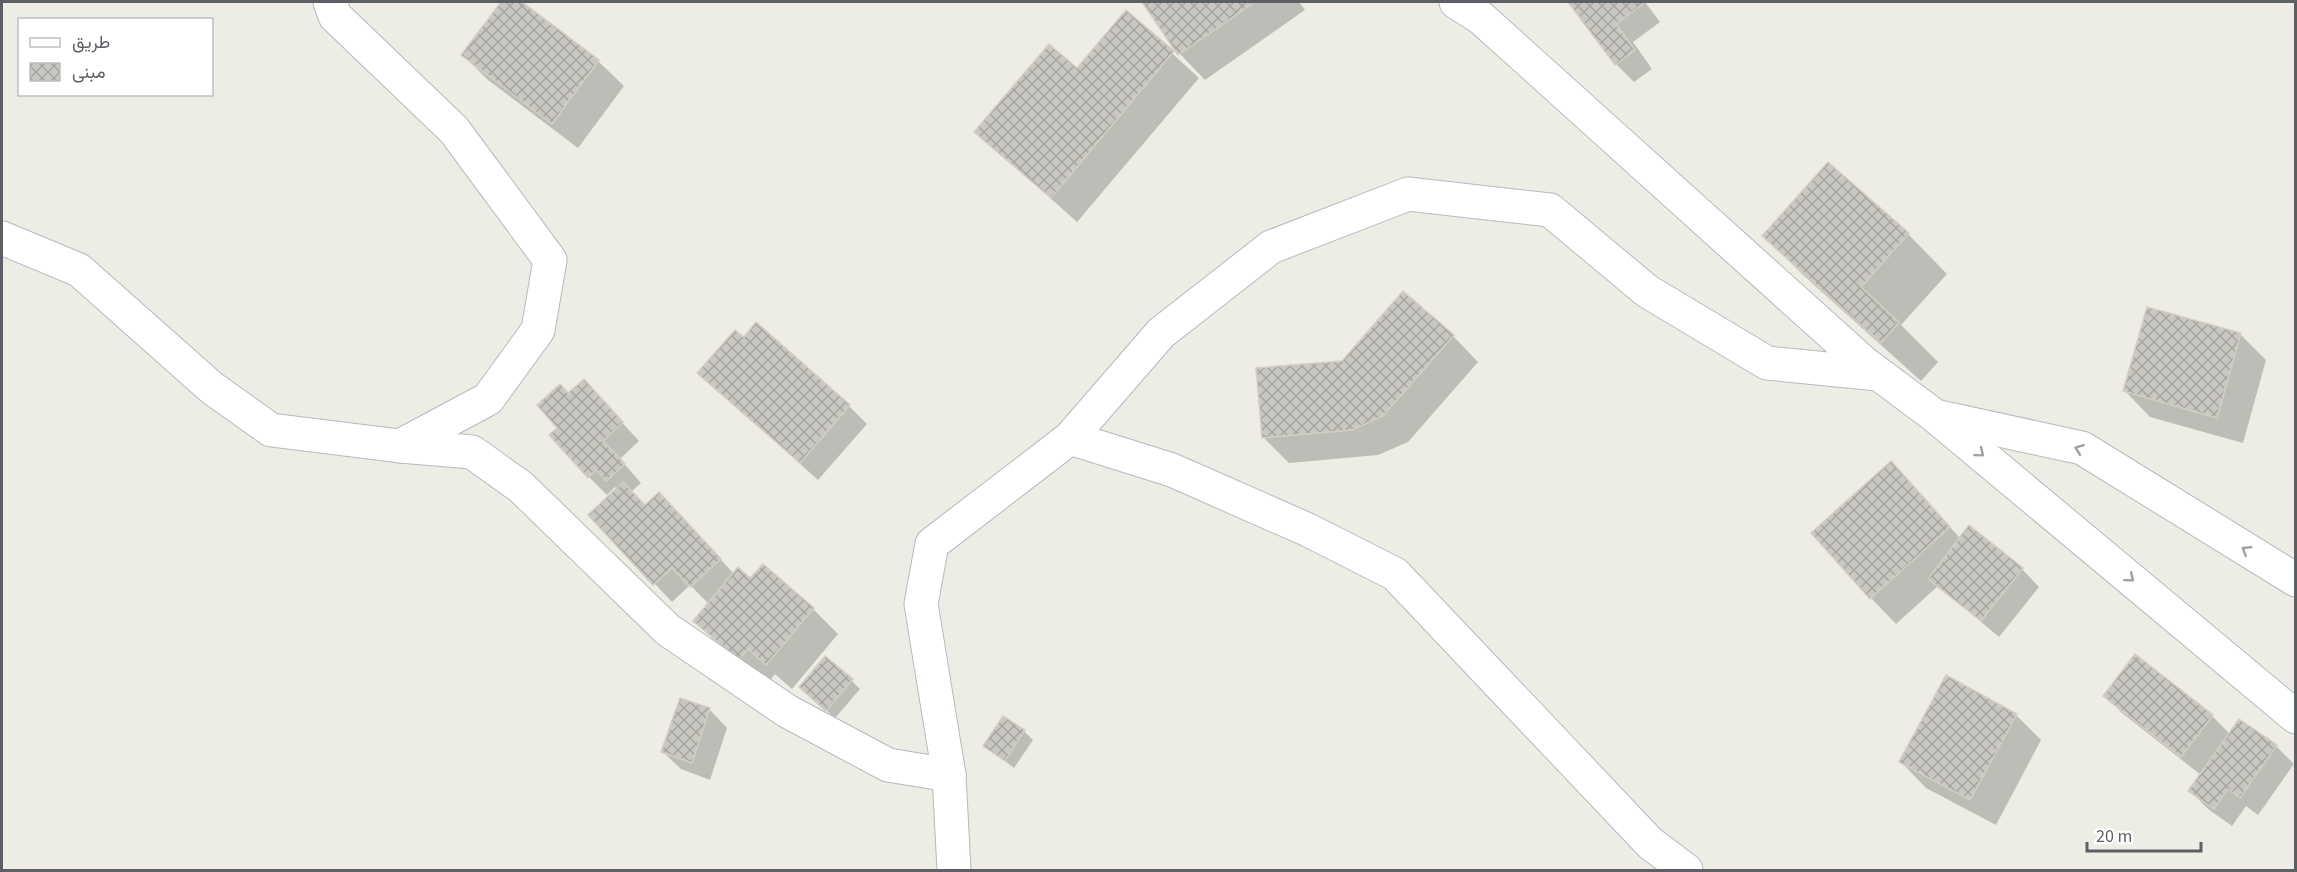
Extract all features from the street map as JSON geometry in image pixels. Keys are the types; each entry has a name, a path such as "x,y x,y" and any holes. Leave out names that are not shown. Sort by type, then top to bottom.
{"street":[{"path":"330,2 335,16 454,130 550,260 538,330 488,399 400,446"},
{"path":"1456,2 1481,18 1878,374 1935,416 2295,717"},
{"path":"954,870 949,775 921,604 932,544 1070,438 1161,333 1271,247 1408,194 1550,210 1647,291 1767,363 1878,374"},
{"path":"2,238 79,270 212,387 271,430 400,446 472,452 521,487 668,630 787,711 888,765 949,775"},
{"path":"1935,416 2082,448 2295,580"},
{"path":"1070,438 1172,470 1308,530 1395,574 1650,843 1686,870"}],"building":[{"path":"501,2 522,2 599,60 552,124 461,55"},
{"path":"1142,2 1255,2 1178,55"},
{"path":"1568,2 1642,2 1643,4 1616,24 1635,50 1615,65"},
{"path":"1126,10 1174,51 1051,198 974,132 1049,44 1077,68"},
{"path":"1828,162 1909,233 1861,287 1899,322 1881,343 1762,236"},
{"path":"1403,291 1454,335 1383,416 1352,430 1262,438 1256,368 1342,361"},
{"path":"2147,307 2241,333 2217,418 2123,391"},
{"path":"756,322 850,405 800,463 697,373 735,330 744,337"},
{"path":"584,379 623,422 603,441 625,464 606,481 596,470 588,478 549,435 557,428 537,405 560,384 568,393"},
{"path":"1891,461 1950,527 1870,599 1811,533"},
{"path":"623,482 645,505 659,492 721,559 690,587 672,568 653,585 588,515"},
{"path":"1969,525 2023,568 1981,621 1928,579"},
{"path":"763,564 814,608 766,665 748,649 739,660 693,621 738,567 750,578"},
{"path":"2135,654 2213,715 2181,757 2103,696"},
{"path":"825,656 853,679 826,711 799,687"},
{"path":"1946,675 2017,714 1970,800 1899,762"},
{"path":"680,698 710,708 692,763 661,752"},
{"path":"1003,716 1025,730 1005,761 983,746"},
{"path":"2239,719 2277,745 2240,798 2228,789 2214,809 2188,791"}]}
